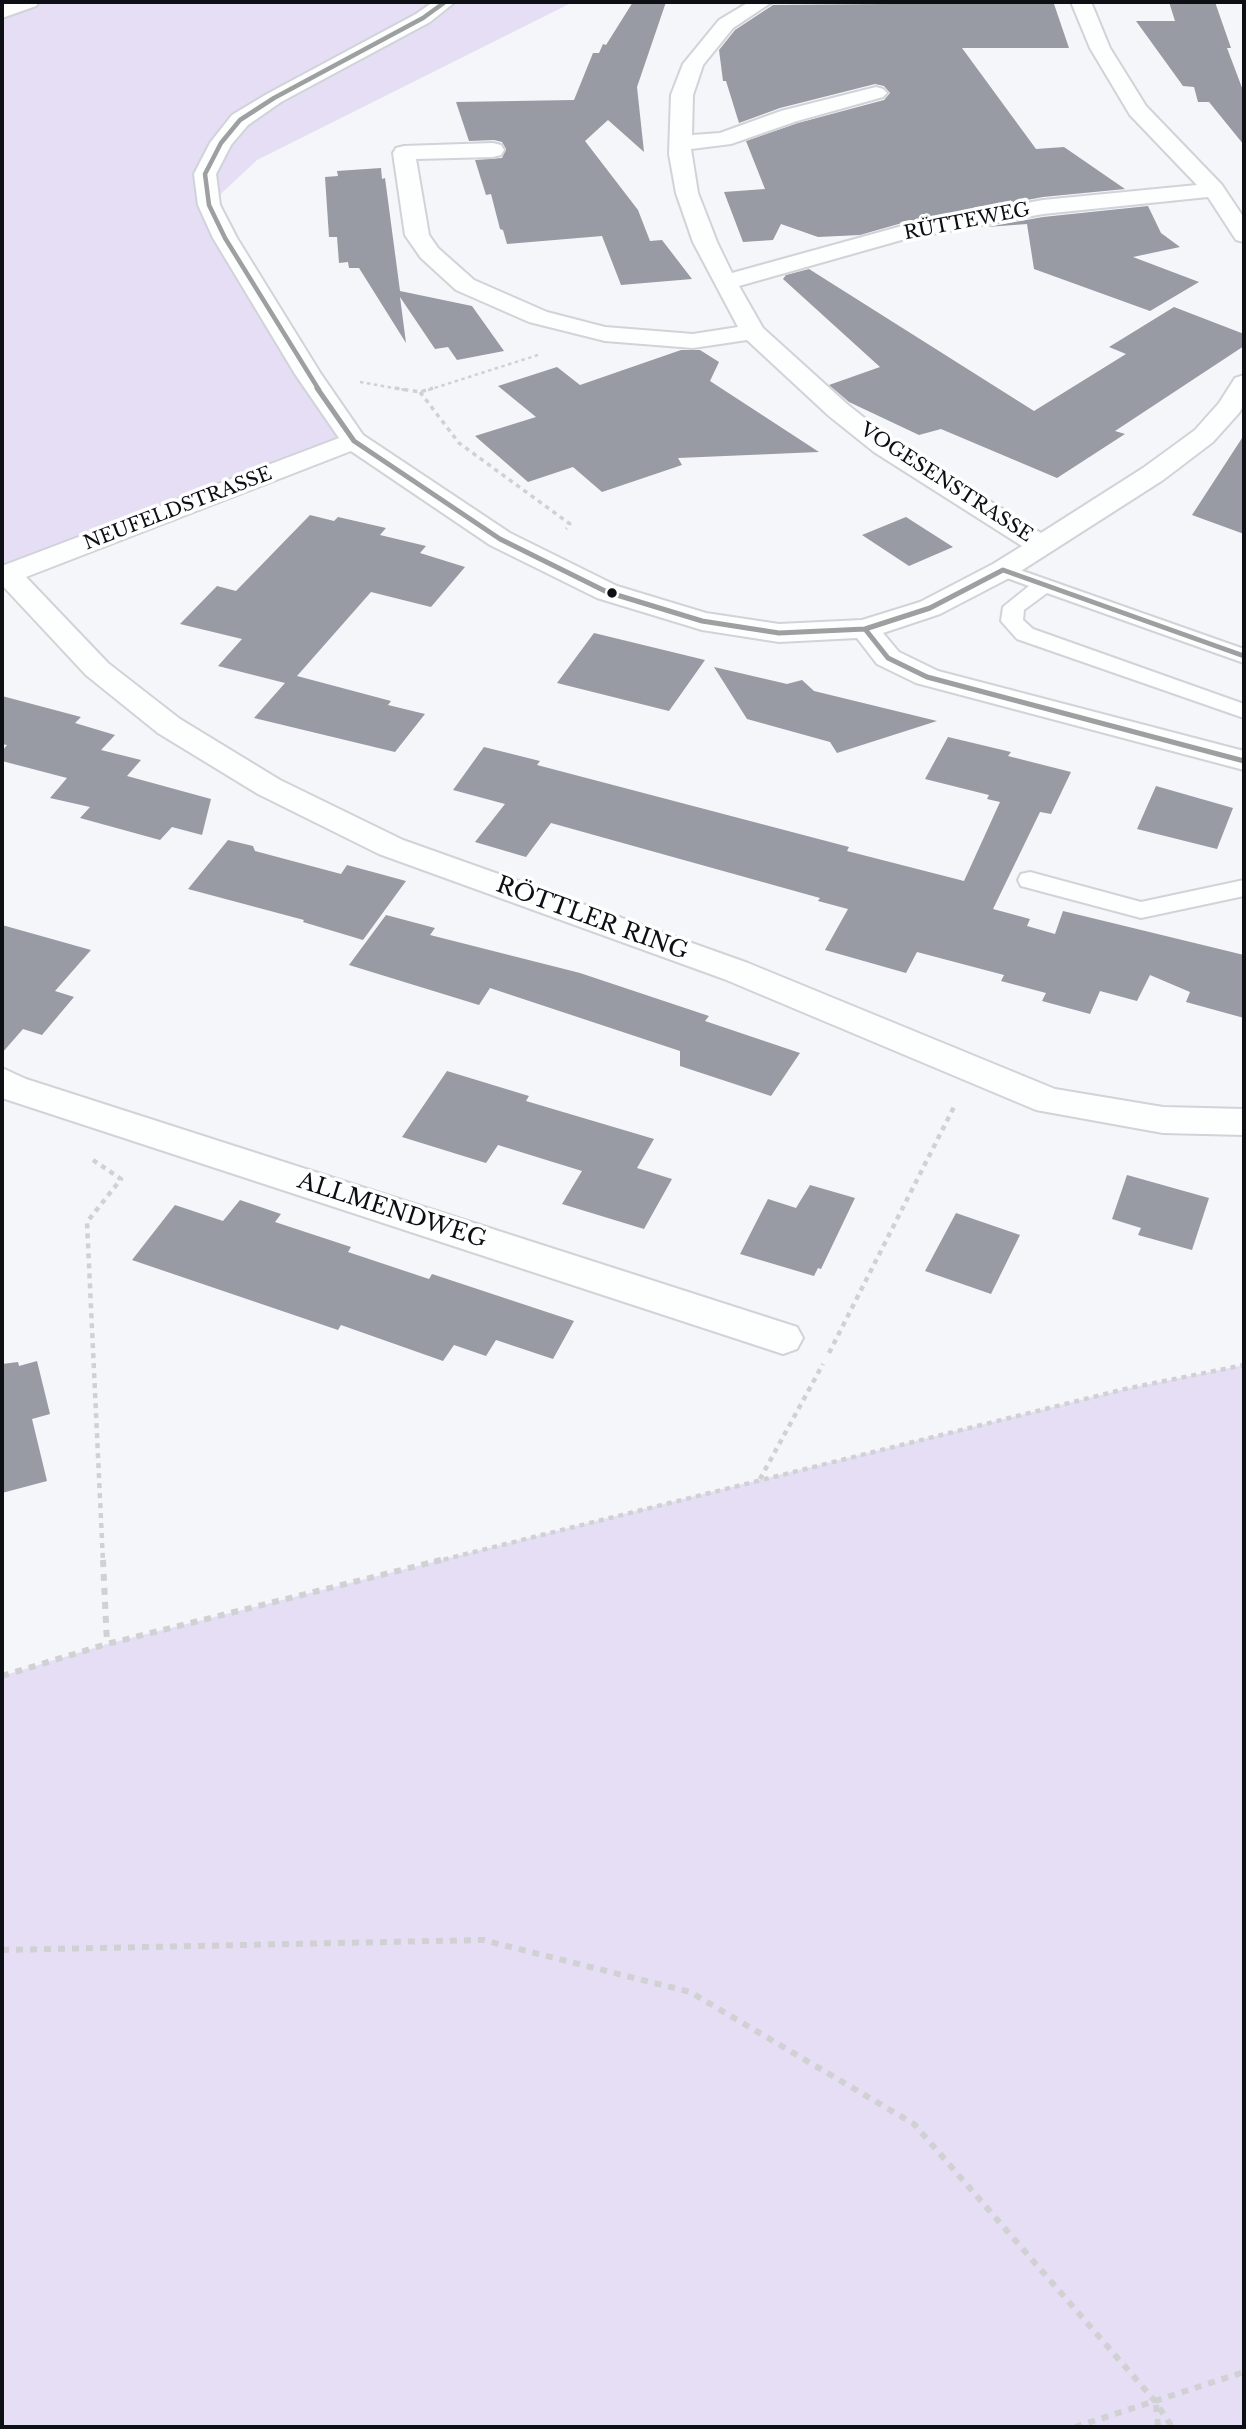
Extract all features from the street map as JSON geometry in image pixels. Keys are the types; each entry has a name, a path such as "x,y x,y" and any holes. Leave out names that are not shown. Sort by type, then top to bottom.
{"street":[{"path":"2,12 29,2"},
{"path":"445,2 423,18 274,98 240,120 220,143 205,174 209,205 225,238 308,374 354,441 500,539 607,592 702,621 779,633 865,629 930,608 1003,570 1153,474 1205,436 1230,407 1244,383"},
{"name":"VOGESENSTRASSE","path":"762,2 726,24 693,64 681,95 681,144 687,193 705,243 725,282 753,332 838,410 883,446 1042,546"},
{"path":"1081,2 1100,48 1138,110 1214,190 1244,234"},
{"path":"681,144 723,139 789,116 876,93"},
{"path":"493,150 404,153 416,235 429,253 465,285 538,317 605,334 693,341 753,332"},
{"name":"RÜTTEWEG","path":"725,282 915,231 1043,207 1214,190"},
{"name":"NEUFELDSTRASSE","path":"5,575 354,441"},
{"name":"RÖTTLER RING","path":"5,575 97,669 169,726 269,787 391,847 736,971 1049,1101 1163,1120 1244,1122"},
{"path":"865,629 888,658 927,677 1244,761"},
{"name":"ALLMENDWEG","path":"2,1081 13,1088 783,1338"}],"lane":[{"path":"1003,570 1244,656"},
{"path":"1045,585 1014,607 1012,621 1025,634 1244,711"},
{"path":"1030,880 1142,910 1244,888"}],"path":[{"path":"308,374 419,392 605,334"},
{"path":"419,392 459,443 570,524 541,559"},
{"path":"759,1480 820,1370 973,1070"},
{"path":"88,1157 121,1179 87,1222 107,1644"},
{"path":"2,1676 107,1644 759,1480 1125,1389 1244,1365"},
{"path":"2,1950 483,1940 690,1992 914,2124 1155,2401 1172,2427"},
{"path":"1075,2427 1244,2372"},
{"path":"1155,2401 1158,2427"}],"shaded area":[{"path":"29,2 573,2 257,160 209,205 354,441 2,576 2,12"},
{"path":"1244,1365 1244,2427 2,2427 2,1676 107,1644 759,1480 1125,1389"}],"building":[{"path":"633,2 666,2 637,87 644,152 608,120 585,141 638,210 650,241 662,240 692,279 621,285 602,236 507,244 491,194 486,195 475,160 502,158 506,149 502,142 494,140 469,141 456,102 574,100 593,53 599,53 603,44 606,45"},
{"path":"893,2 1054,4 1069,48 962,48 1036,149 1064,147 1125,189 1043,197 902,223 860,235 818,237 781,224 773,240 743,242 724,192 765,189 746,141 798,123 884,100 890,93 884,86 875,84 780,108 739,123 726,81 723,81 719,50 735,30 773,5"},
{"path":"1169,2 1215,2 1231,48 1227,48 1244,93 1244,145 1209,102 1198,102 1194,87 1183,86 1136,21 1175,21"},
{"path":"381,168 382,179 385,178 400,291 472,306 504,351 457,360 448,347 435,349 400,297 406,343 359,268 349,268 348,262 339,263 337,237 329,237 325,177 338,176 337,171"},
{"path":"1148,206 1161,233 1180,247 1133,257 1199,282 1150,311 1034,269 1027,224 987,227 1043,217"},
{"path":"809,269 1034,411 1126,354 1109,347 1174,307 1244,334 1244,346 1115,431 1125,434 1057,478 941,429 919,435 849,402 829,385 880,367 783,279 786,275"},
{"path":"681,350 700,350 719,362 710,381 819,452 678,458 682,465 602,492 573,467 528,482 475,436 536,417 498,386 557,367 580,385"},
{"path":"1244,435 1244,534 1192,515"},
{"path":"310,515 334,521 338,517 386,528 380,535 426,546 420,553 465,567 431,607 371,592 297,676 391,701 388,705 425,714 395,752 254,718 285,683 218,666 242,639 180,624 217,586 236,591"},
{"path":"906,517 953,547 909,566 862,535"},
{"path":"594,633 705,660 669,711 557,683"},
{"path":"714,667 787,684 802,680 814,691 937,721 837,753 830,742 747,719"},
{"path":"2,696 81,717 75,723 115,735 101,750 141,760 127,776 211,799 202,835 172,827 160,840 80,818 90,807 50,798 67,778 2,761 2,751 7,745 2,744"},
{"path":"948,737 1011,752 1008,756 1071,772 1051,814 1040,812 993,909 1030,919 1027,926 1055,934 1063,911 1244,955 1244,1018 1186,1002 1190,992 1150,975 1137,1001 1100,991 1090,1014 1042,1001 1046,993 1001,981 1004,975 917,952 906,973 825,950 848,909 818,901 820,898 551,823 526,857 475,842 505,804 453,790 484,747 540,761 537,765 849,847 847,851 964,881 1000,802 987,799 989,795 925,779"},
{"path":"1156,786 1233,808 1217,849 1137,829"},
{"path":"228,840 253,846 255,851 341,874 347,865 406,881 363,940 303,922 304,920 188,889"},
{"path":"386,915 435,928 430,935 580,973 709,1016 705,1021 800,1053 771,1096 680,1066 680,1051 490,988 479,1005 349,965"},
{"path":"2,925 91,950 55,991 74,997 42,1035 23,1029 2,1053"},
{"path":"447,1071 529,1096 526,1101 654,1139 637,1168 672,1179 644,1229 562,1204 582,1171 498,1145 486,1163 402,1137"},
{"path":"1127,1175 1209,1198 1192,1250 1138,1235 1141,1228 1112,1219"},
{"path":"810,1185 855,1198 821,1269 818,1268 814,1276 740,1254 768,1199 796,1208"},
{"path":"240,1200 281,1214 275,1222 351,1247 348,1252 429,1279 432,1274 574,1321 553,1359 496,1340 486,1356 454,1345 443,1361 341,1325 338,1330 132,1260 175,1205 223,1221"},
{"path":"956,1213 1020,1235 991,1294 925,1271"},
{"path":"37,1361 50,1414 32,1419 47,1481 2,1493 2,1364 18,1362 19,1366"}],"transit line":[{"path":"445,2 423,18 274,98 240,120 221,143 205,174 209,205 225,238 308,374 354,441 500,539 607,592 702,621 779,633 865,629 930,608 1003,570 1244,656"},
{"path":"865,629 888,658 927,677 1244,761"}]}
